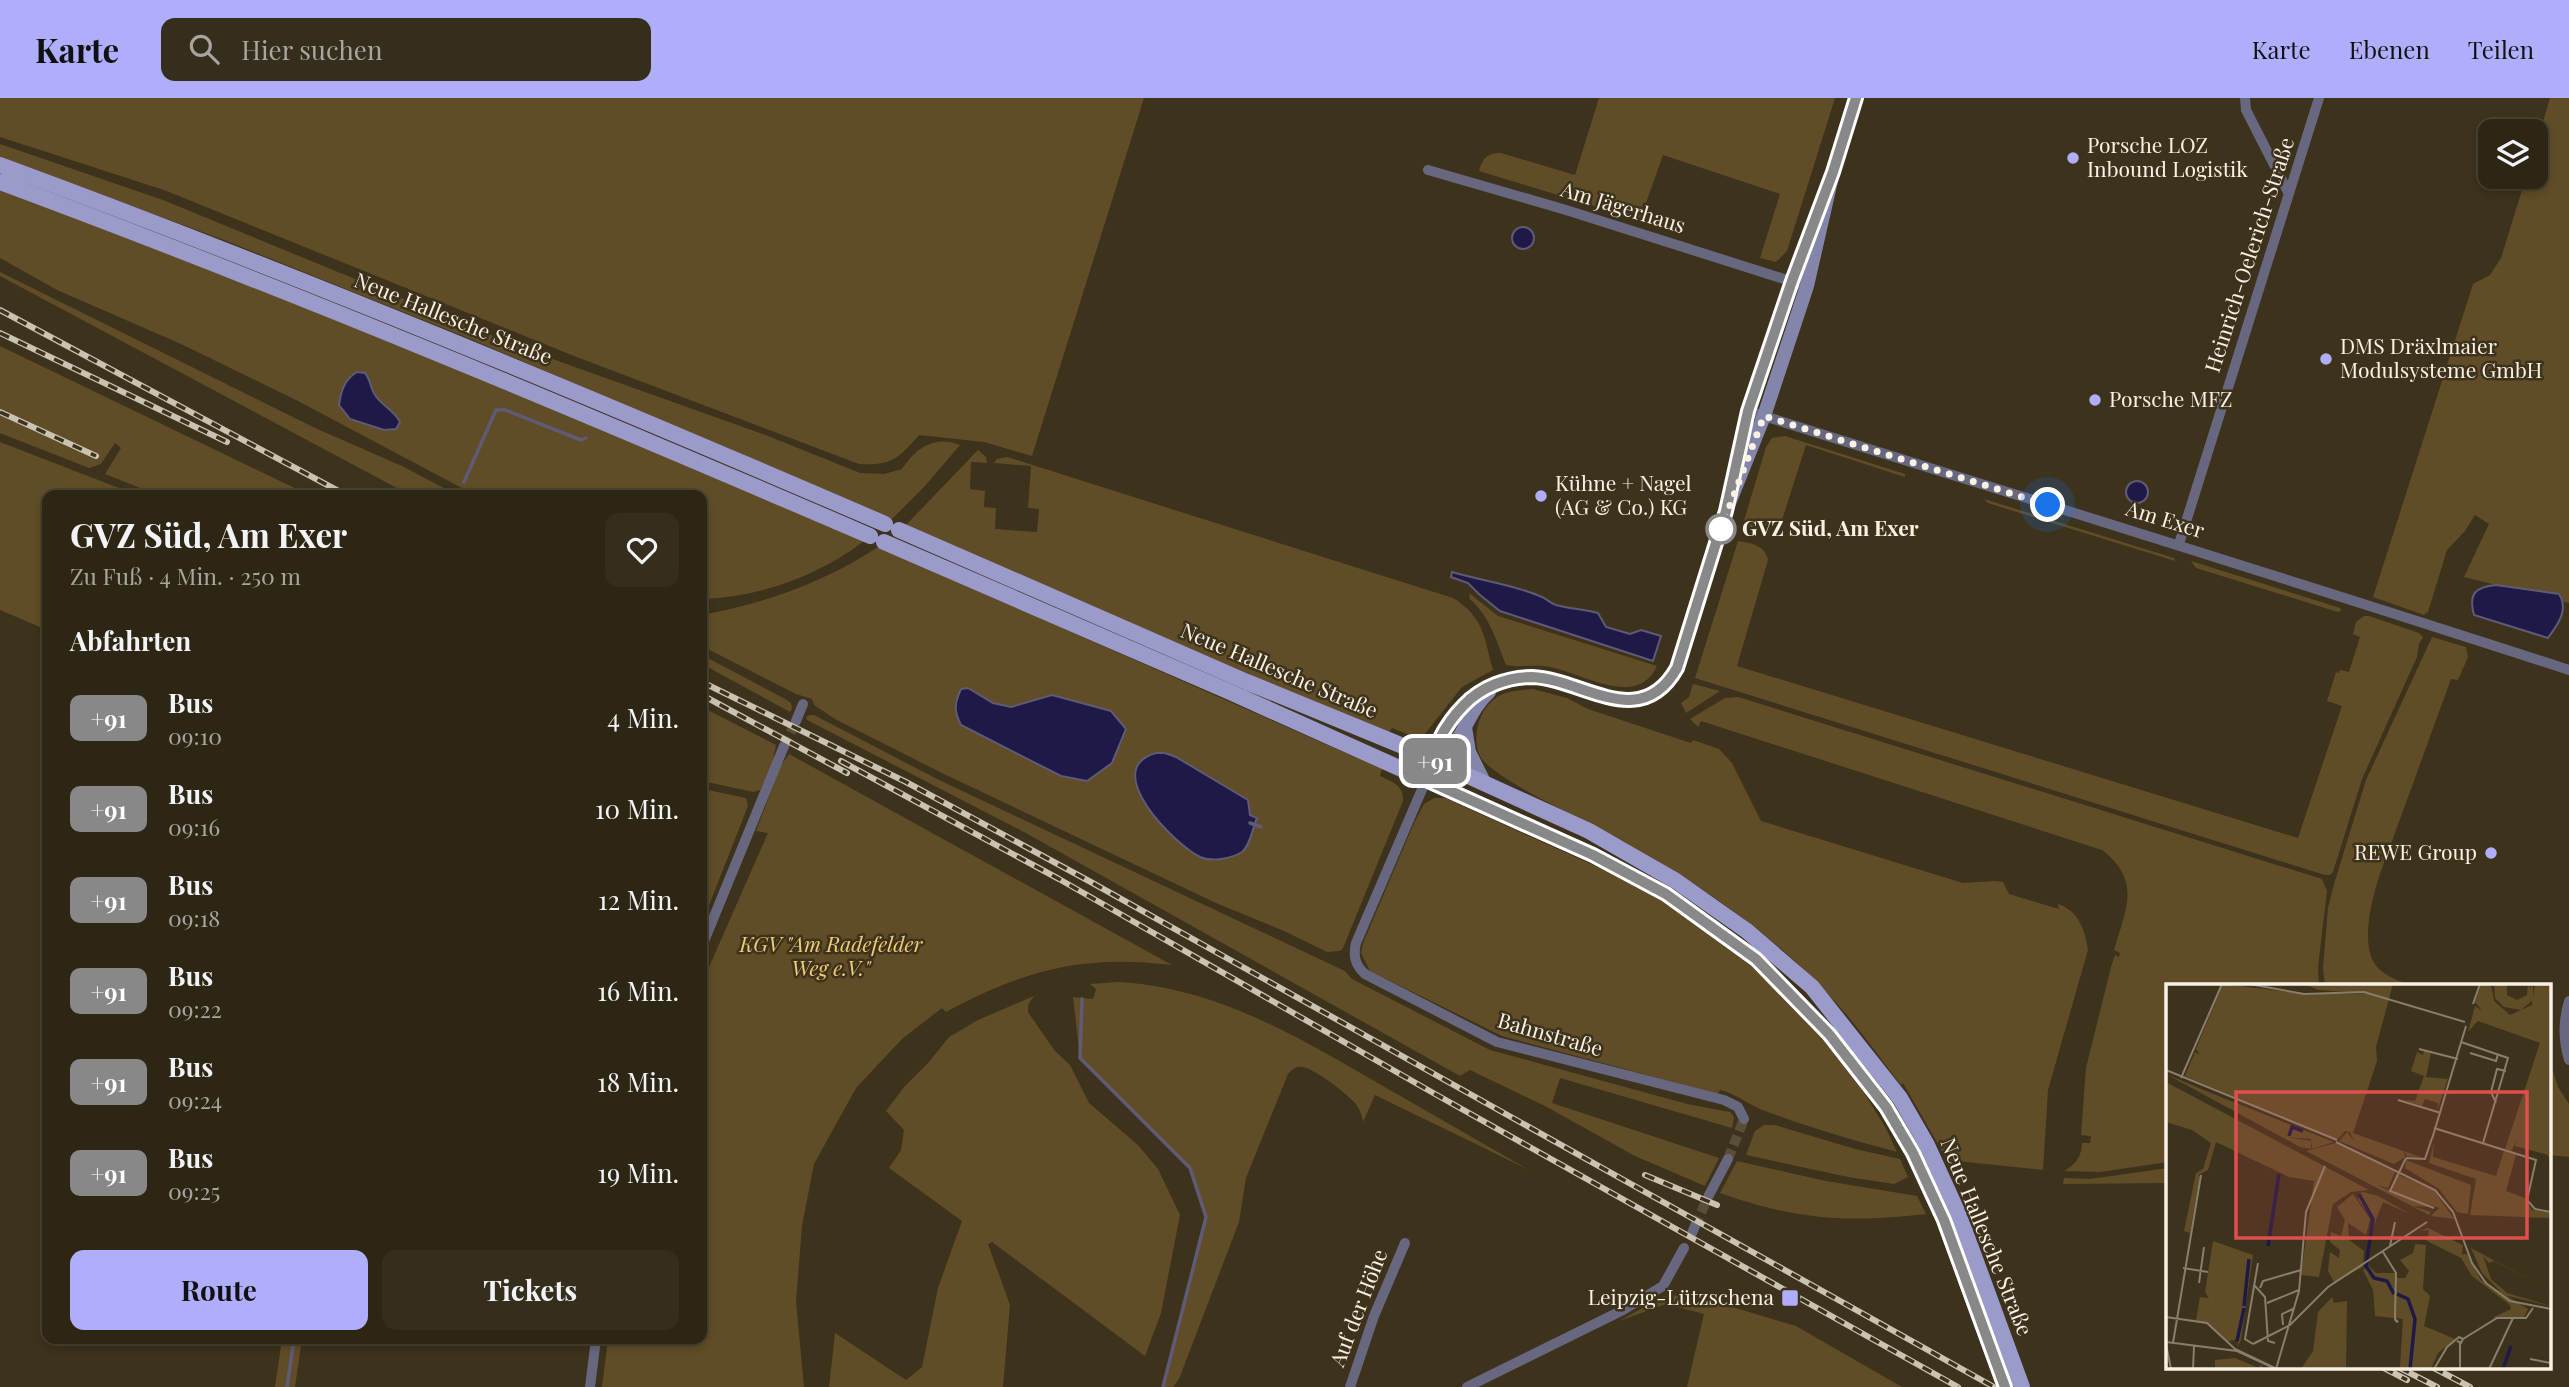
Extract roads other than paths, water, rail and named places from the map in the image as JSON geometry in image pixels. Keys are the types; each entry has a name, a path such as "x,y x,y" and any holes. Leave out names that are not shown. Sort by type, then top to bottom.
{"main road":[{"name":"Neue Hallesche Straße","path":"0,165 153,221 401,319 892,527 1484,782 1611,844 1676,881 1747,931 1812,988 1927,1145 1959,1215 2022,1387"},
{"name":"Neue Hallesche Straße","path":"0,182 401,336 877,539 1230,692 1593,855 1666,894 1756,959 1893,1102 1940,1210 2005,1387"}],"street":[{"path":"1726,511 1748,411 1792,281 1833,172 1856,98"},
{"path":"2245,98 2246,110 2289,194"},
{"name":"Heinrich-Oelerich-Straße","path":"2179,544 2319,98"},
{"name":"Am Jägerhaus","path":"1428,170 1566,210 1807,286"},
{"path":"1426,780 1435,761 1441,736 1462,707 1476,693 1500,682 1533,677 1618,699 1645,697 1662,690 1677,668 1726,511 1764,416 1807,286 1833,172"},
{"name":"Am Exer","path":"1748,411 2179,544 2569,670"},
{"path":"1435,761 1453,749 1482,698 1500,682"},
{"path":"796,721 803,704"},
{"path":"1465,727 1469,752 1484,782"},
{"path":"707,934 784,746"},
{"name":"Bahnstraße","path":"1426,780 1356,943 1355,960 1365,974 1497,1042 1724,1100 1738,1107 1744,1119"},
{"path":"2569,1001 2563,1033 2569,1060"},
{"path":"1709,1195 1728,1158"},
{"name":"Auf der Höhe","path":"1350,1387 1374,1316 1405,1243"},
{"path":"1467,1387 1623,1310 1663,1286 1684,1248"},
{"path":"590,1387 595,1344"}],"waterway":[{"path":"464,482 496,410 505,410 581,440 586,438"},
{"path":"1250,823 1261,827"},
{"path":"1082,999 1080,1058 1190,1168 1206,1217 1163,1387"},
{"path":"287,1387 293,1344"}],"tunnel":[{"path":"784,746 796,721"},
{"path":"1728,1159 1744,1119"},
{"path":"1695,1226 1709,1195"}],"railway":[{"path":"0,310 337,490"},
{"path":"0,333 227,442"},
{"path":"0,412 96,456"},
{"path":"707,684 906,782 1089,881 1994,1387"},
{"path":"707,698 847,773"},
{"path":"841,761 1059,879 1435,1094 1958,1387"},
{"path":"1645,1175 1717,1205"},
{"path":"2388,1370 2407,1380"},
{"path":"2404,1370 2437,1387"},
{"path":"2438,1370 2470,1387"}],"place":[{"name":"Porsche LOZ Inbound Logistik","path":"2073,158"},
{"name":"DMS Dräxlmaier Modulsysteme GmbH","path":"2326,359"},
{"name":"Porsche MFZ","path":"2095,400"},
{"name":"Kühne + Nagel (AG & Co.) KG","path":"1541,496"},
{"name":"GVZ Süd, Am Exer","path":"1721,529"},
{"name":"REWE Group","path":"2491,853"},
{"name":"Leipzig-Lützschena","path":"1790,1298"}],"park label":[{"name":"KGV \"Am Radefelder Weg e.V.\"","path":"831,957"}]}
